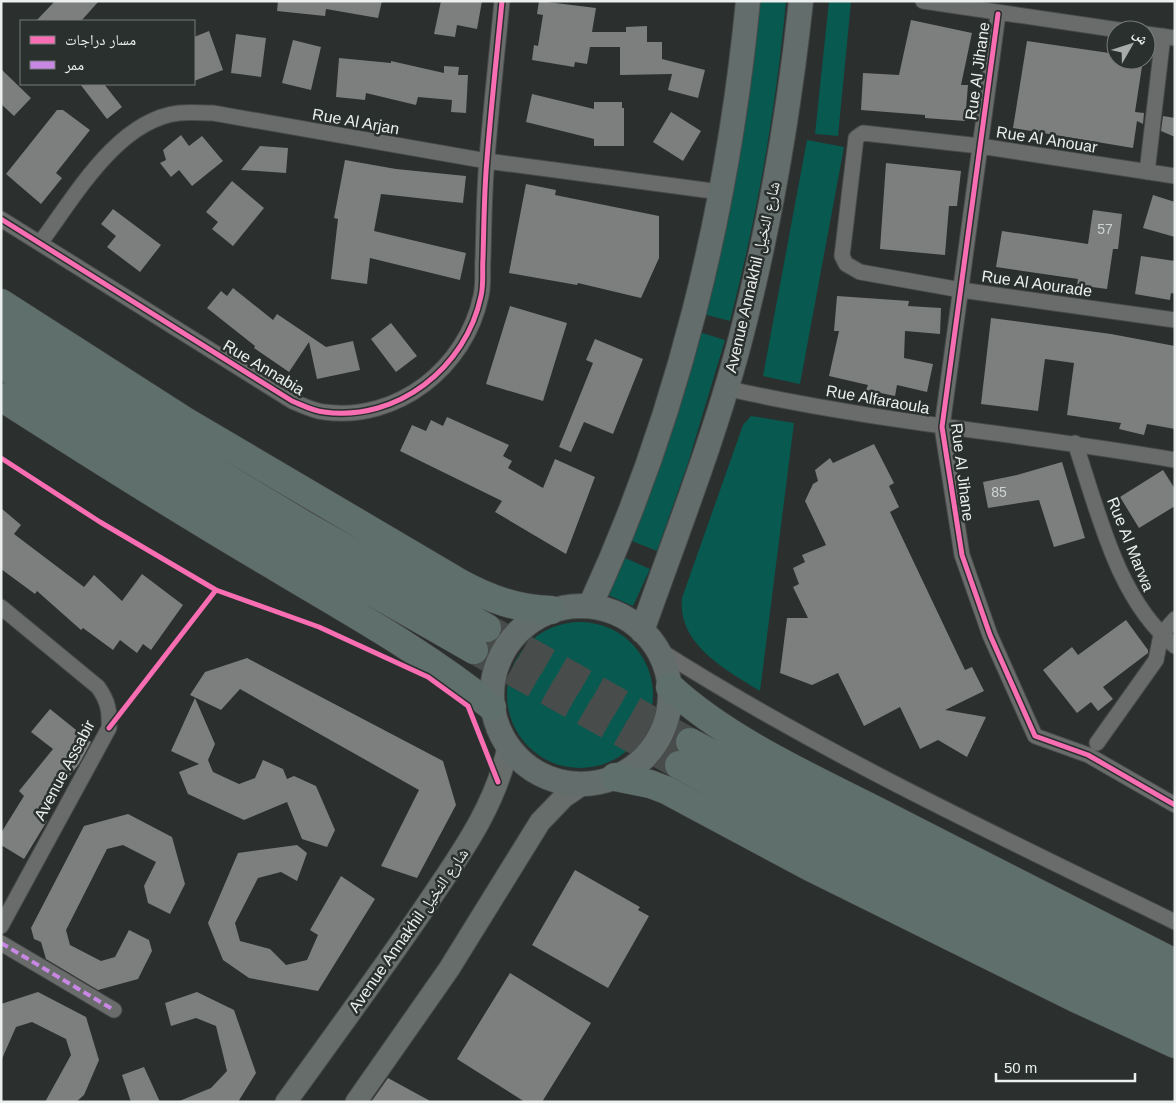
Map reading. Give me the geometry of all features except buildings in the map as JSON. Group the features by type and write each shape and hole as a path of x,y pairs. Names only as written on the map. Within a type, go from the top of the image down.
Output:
{"highway":[{"path":"1,303 185,421 460,583 504,603 528,609 551,610"},
{"path":"1,335 170,444 306,526 480,639 294,547 157,465 1,364"},
{"path":"1,397 142,488 402,643 471,689 492,707"},
{"path":"670,687 704,716 743,740 848,796 1175,963"},
{"path":"1175,988 835,820 685,753 823,843 1175,1016"},
{"path":"615,777 650,784 666,790 810,867 1075,998 1175,1044"}],"main road":[{"path":"590,606 617,548 678,369 720,192 744,41 748,1"},
{"name":"Avenue Annakhil شارع النخيل","path":"649,639 742,332 774,186 801,1"},
{"path":"570,606 590,606 609,610 627,618 649,639 667,673 670,687 669,706 665,724 657,741 646,756 632,768 615,777 583,784 549,778 527,765 508,746 496,722 492,707 492,686 496,666 504,648 517,632 533,619 551,610 570,606"}],"street":[{"name":"Rue Annabia","path":"1,219 292,401 322,412 350,414 382,409 420,389 440,373 471,325 482,295 487,161 502,1"},
{"path":"923,1 998,14 1106,28"},
{"name":"Rue Al Jihane","path":"998,14 942,427 962,555 990,635 1035,736 1088,755 1175,806"},
{"path":"1147,172 1169,37 1156,35"},
{"name":"Rue Al Arjan","path":"40,243 111,151 128,135 148,123 177,113 213,113 487,161 720,192"},
{"name":"Rue Al Anouar","path":"842,256 856,138 868,132 980,146 1175,176"},
{"name":"Rue Al Aourade","path":"842,256 846,264 860,272 960,290 1175,320"},
{"name":"Rue Alfaraoula","path":"725,388 942,427 1075,443 1175,460"},
{"name":"Rue Al Marwa","path":"1075,443 1111,546 1129,590 1147,619 1161,635 1175,646"},
{"name":"Avenue Assabir","path":"1,607 98,687 107,700 110,713 109,728 1,926"},
{"path":"1096,744 1156,660 1161,635 1175,619"},
{"path":"649,639 745,703 790,728 976,824 1175,922"},
{"path":"1156,660 1175,651"},
{"name":"Avenue Annakhil شارع النخيل","path":"286,1102 399,946 472,838 492,800 508,746"},
{"path":"356,1102 449,969 540,822 564,797 583,784"},
{"path":"1,943 114,1010"}],"green space":[{"path":"760,1 786,1 777,82 757,202 730,321 703,314 723,237 739,159 746,120"},
{"path":"829,1 851,2 838,136 815,134"},
{"path":"807,140 844,147 800,384 763,376"},
{"path":"699,332 725,340 688,463 657,551 632,541 667,445"},
{"path":"751,416 794,423 760,691 706,654 687,629 683,614 682,598 743,425"},
{"path":"625,558 650,569 633,606 608,595"},
{"path":"580,622 608,628 632,643 647,667 653,695 647,723 632,747 608,762 580,768 552,762 528,747 513,723 507,695 513,667 528,643 552,628"}],"tunnel":[{"path":"487,628 690,742"},
{"path":"474,650 679,765"}],"marked path":[{"path":"1,943 114,1010"}],"cycle path":[{"path":"1,219 292,401 324,412 351,413 377,408 402,399 424,385 444,367 460,346 473,322 481,296 486,171 502,1"},
{"path":"998,14 942,427 962,555 990,635 1035,736 1088,755 1175,805"},
{"path":"1,458 100,522 216,590 319,627 428,677 468,706 498,782"},
{"path":"109,728 216,590"}]}
